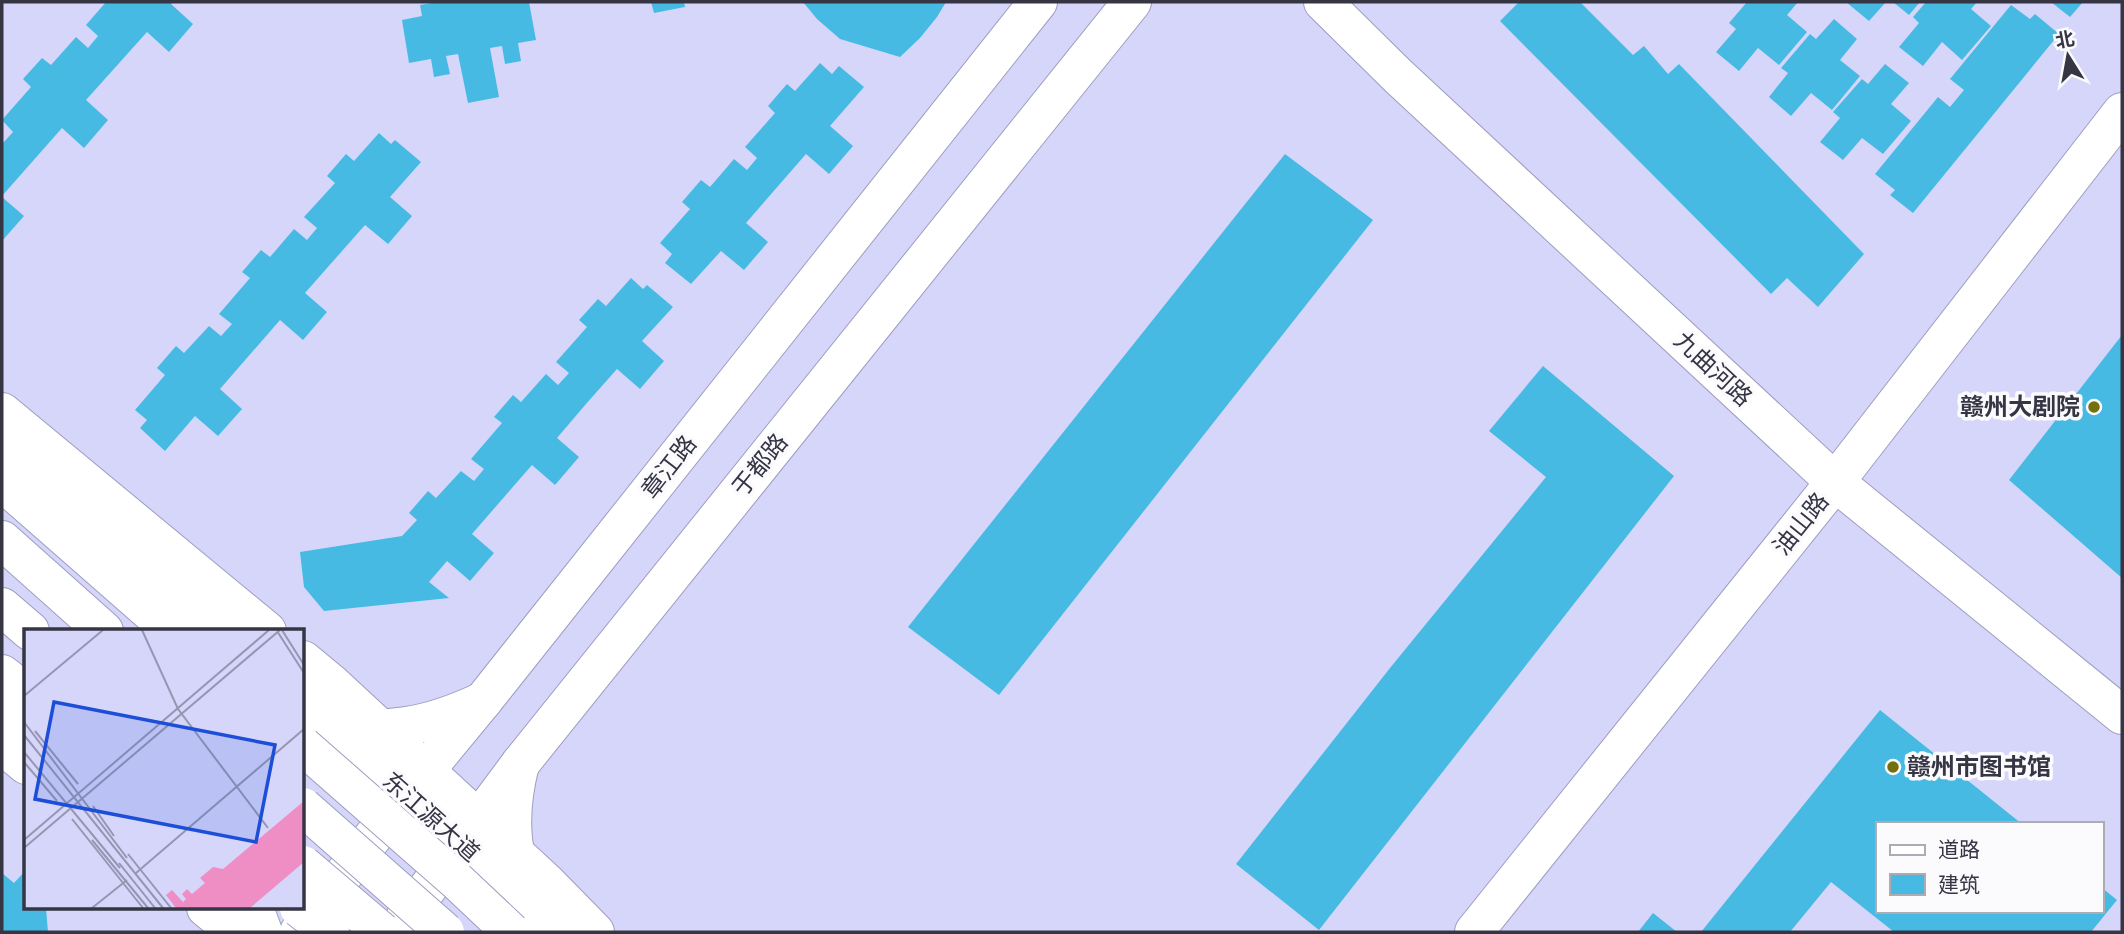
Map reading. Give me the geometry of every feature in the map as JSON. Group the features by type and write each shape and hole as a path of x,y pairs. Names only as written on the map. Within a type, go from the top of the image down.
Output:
{"main road":[{"name":"章江路","path":"296,932 483,701 1038,2"},
{"name":"于都路","path":"395,932 520,764 1132,2"},
{"name":"九曲河路","path":"1323,2 1398,76 1835,482 2122,715"},
{"name":"油山路","path":"1474,932 1835,482 2122,112"},
{"path":"2,412 265,629"},
{"path":"2,450 213,629"},
{"path":"2,482 170,629"},
{"path":"2,540 102,629"},
{"path":"2,607 28,629"},
{"path":"304,662 334,723 458,882 538,915 596,932"},
{"path":"2,674 24,691"},
{"path":"334,723 420,725 452,716 483,701"},
{"path":"2,705 24,722"},
{"path":"334,723 416,782"},
{"name":"东江源大道","path":"334,723 416,782 470,833 538,915"},
{"path":"2,745 24,763"},
{"path":"520,764 511,814 515,854 525,890 538,915"},
{"path":"520,764 519,807 532,858 538,915"},
{"path":"304,808 445,932"},
{"path":"470,833 515,854"},
{"path":"304,866 382,932"},
{"path":"264,909 296,932"},
{"path":"300,909 330,932"},
{"path":"229,920 263,932"}],"building":[{"path":"106,2 174,2 171,4 193,24 169,52 147,32 86,100 108,120 84,148 62,128 2,196 2,144 13,132 2,120 31,87 23,79 42,58 51,65 76,37 88,48 98,36 86,25"},
{"path":"438,2 529,2 536,40 518,43 521,61 505,64 502,46 490,48 499,97 468,103 458,54 446,56 450,74 434,77 431,59 409,63 402,20 422,16 420,5"},
{"path":"651,2 684,2 685,7 654,13"},
{"path":"803,2 946,2 920,38 900,57 840,39 817,19"},
{"path":"1519,2 1580,2 1633,55 1644,46 1668,74 1679,64 1864,254 1818,307 1787,278 1771,294 1500,21"},
{"path":"1747,2 1798,2 1787,15 1807,32 1779,65 1758,48 1739,71 1716,52 1736,29 1729,23"},
{"path":"1846,2 1886,2 1869,21"},
{"path":"1893,2 1920,2 1909,15"},
{"path":"1926,2 1977,2 1971,9 1991,26 1962,60 1942,42 1923,66 1899,47 1919,23 1913,17"},
{"path":"2051,2 2083,2 2070,17"},
{"path":"2011,5 2030,19 2035,14 2059,34 1913,213 1890,195 1895,190 1875,174 1938,97 1950,107 1964,90 1950,79"},
{"path":"1834,19 1857,39 1840,60 1860,76 1832,110 1811,93 1791,116 1769,97 1788,73 1781,68 1810,34 1816,39"},
{"path":"820,63 832,74 839,66 864,87 830,126 853,146 829,174 806,154 746,223 768,242 744,270 721,251 691,284 665,263 672,254 660,243 690,209 682,202 701,180 710,187 734,159 747,170 757,158 745,147 775,113 768,106 787,84 795,91"},
{"path":"1885,64 1909,83 1891,104 1911,121 1883,154 1862,138 1843,160 1820,142 1840,118 1833,112 1862,79 1868,84"},
{"path":"379,133 391,144 395,140 421,162 390,197 412,216 388,244 365,225 305,293 327,312 303,340 280,320 220,389 242,409 218,436 195,416 165,451 140,428 147,420 135,410 165,375 157,368 176,346 184,353 209,326 221,336 232,324 219,314 250,278 242,272 261,250 270,257 294,229 307,240 317,228 304,217 335,183 327,176 346,154 354,161"},
{"path":"1285,154 1373,220 999,695 908,627"},
{"path":"2,197 24,216 2,241"},
{"path":"631,278 643,289 647,285 673,307 642,341 664,361 640,389 617,369 586,404 557,438 579,457 555,485 532,465 472,534 494,553 470,581 447,561 429,582 449,598 324,611 304,587 300,552 402,536 417,520 409,513 428,491 436,498 461,471 474,481 484,469 471,459 502,423 494,417 513,395 521,402 546,374 558,385 569,373 556,362 587,327 579,320 598,299 606,306"},
{"name":"赣州大剧院","path":"2122,335 2122,578 2009,480"},
{"path":"1543,366 1674,476 1319,930 1236,864 1390,668 1546,477 1489,431"},
{"name":"赣州市图书馆","path":"1880,710 2020,822 1876,822 1876,913 2103,913 2103,889 2117,900 2091,932 1894,932 1831,882 1790,932 1701,932"},
{"path":"24,872 24,909 46,909 48,932 2,932 2,873 14,883"},
{"path":"1653,913 1677,932 1638,932"}],"place":[{"name":"赣州大剧院","path":"2094,407"},
{"name":"赣州市图书馆","path":"1893,767"}]}
